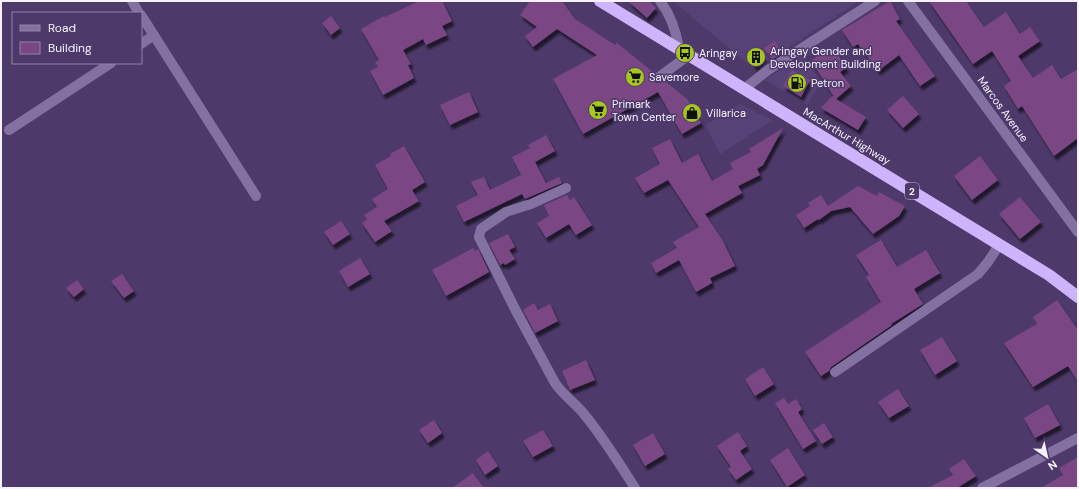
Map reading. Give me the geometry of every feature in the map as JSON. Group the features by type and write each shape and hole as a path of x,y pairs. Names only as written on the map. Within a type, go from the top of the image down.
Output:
{"highway":[{"name":"MacArthur Highway","path":"600,1 999,245 1049,276 1078,297"}],"street":[{"path":"132,1 139,12"},
{"path":"659,76 684,52 671,19 660,1"},
{"path":"744,89 768,70 875,1"},
{"name":"Marcos Avenue","path":"908,1 1078,232"},
{"path":"142,17 256,196"},
{"path":"142,43 154,35"},
{"path":"10,130 109,64"},
{"path":"566,188 531,204 506,212 481,229 479,237 515,309 555,383 563,394 583,413 600,435 635,488"},
{"path":"836,372 978,274 999,245"},
{"path":"982,488 1078,438"}],"shaded area":[{"path":"673,1 859,1 755,70"},
{"path":"802,56 821,82 807,105 765,80"},
{"path":"740,104 773,120 720,154 705,125"}],"building":[{"path":"419,1 442,1 452,21 442,26 447,35 426,45 423,39 403,50 411,64 408,65 414,78 383,95 370,71 378,67 375,62 379,60 361,29 384,16 385,17"},
{"name":"Primark Town Center","path":"530,1 562,1 575,19 615,45 617,43 654,73 653,78 656,83 665,81 688,100 701,123 682,134 658,92 583,134 553,79 597,55 557,29 533,47 525,36 537,27 520,15"},
{"path":"628,1 649,1 656,8 647,18"},
{"path":"890,1 900,19 896,21 935,76 920,86 899,55 878,71 858,44 853,47 842,30"},
{"path":"929,1 966,1 984,27 1006,12 1020,34 1030,27 1040,41 1018,56 1033,78 1052,65 1061,79 1078,69 1078,138 1054,156 1022,106 1018,109 1004,86 1011,81 992,51 973,64"},
{"path":"331,16 340,28 331,35 322,23"},
{"path":"775,41 783,53 772,60 764,48"},
{"path":"834,47 846,68 840,72 851,86 836,99 866,117 858,130 821,108 832,96 834,97 811,60"},
{"name":"Aringay Gender and Development Building","path":"756,48 765,57 755,67 746,57"},
{"name":"Petron","path":"792,70 810,80 801,97 783,86"},
{"path":"469,92 478,112 450,125 440,105"},
{"path":"903,96 919,114 903,128 887,110"},
{"path":"783,128 763,165 757,169 760,175 738,186 742,193 705,214 723,241 735,266 710,278 712,283 696,292 679,260 656,273 651,263 677,248 673,242 699,227 668,180 644,193 635,178 660,164 652,148 670,139 682,163 698,154 712,181 733,169 730,163 751,152 749,149"},
{"path":"546,135 555,151 535,162 546,183 559,177 562,183 525,199 522,194 464,222 456,206 478,195 471,182 484,177 490,190 521,175 512,157 530,148 528,145"},
{"path":"404,146 425,182 412,190 419,201 384,221 392,231 375,242 362,223 367,219 364,215 377,207 372,199 388,189 375,165 391,156 390,154"},
{"path":"980,156 998,180 972,200 954,176"},
{"path":"858,186 877,196 879,192 905,206 899,216 873,234 850,207 831,211 819,220 818,219 804,228 796,215 810,206 808,203 821,195 828,206"},
{"path":"567,195 570,200 574,197 592,225 576,235 569,224 546,238 537,223 549,216 544,205"},
{"path":"1020,197 1041,222 1020,239 999,214"},
{"path":"341,221 350,234 333,245 324,232"},
{"path":"508,234 515,247 509,250 515,259 505,265 504,263 500,265 489,243"},
{"path":"881,240 897,267 926,250 940,273 914,289 923,304 891,324 892,325 831,367 829,371 821,376 805,352 881,302 866,277 869,275 856,255"},
{"path":"473,248 475,251 478,249 489,272 446,296 432,270"},
{"path":"360,258 370,274 348,287 339,271"},
{"path":"122,274 134,291 124,298 111,281"},
{"path":"77,280 84,289 74,297 66,288"},
{"path":"1057,300 1078,330 1078,382 1068,366 1033,387 1004,343 1037,324 1033,317"},
{"path":"534,303 538,310 550,304 558,321 535,333 523,310"},
{"path":"942,337 957,361 935,375 920,350"},
{"path":"586,360 595,380 570,390 562,371"},
{"path":"763,367 774,384 755,396 745,379"},
{"path":"898,389 909,406 889,418 878,402"},
{"path":"784,398 788,404 796,399 802,409 798,412 816,441 803,449 775,403"},
{"path":"1048,404 1060,425 1035,438 1024,418"},
{"path":"434,420 442,433 428,443 419,430"},
{"path":"824,423 833,437 822,444 813,430"},
{"path":"543,430 553,446 533,457 523,441"},
{"path":"738,432 747,446 740,451 752,469 736,480 728,469 731,467 717,446"},
{"path":"653,433 665,454 645,466 633,445"},
{"path":"788,448 805,475 787,487 770,460"},
{"path":"488,451 498,466 485,475 476,460"},
{"path":"1078,457 1078,488 1041,488 1063,475 1059,468"},
{"path":"964,459 976,476 957,488 928,488 953,475 949,469"},
{"path":"473,473 484,488 452,488"}],"place":[{"name":"Aringay","path":"685,53"},
{"name":"Aringay Gender and Development Building","path":"756,57"},
{"name":"Savemore","path":"635,77"},
{"name":"Petron","path":"797,83"},
{"name":"Primark Town Center","path":"598,110"},
{"name":"Villarica","path":"692,113"}]}
